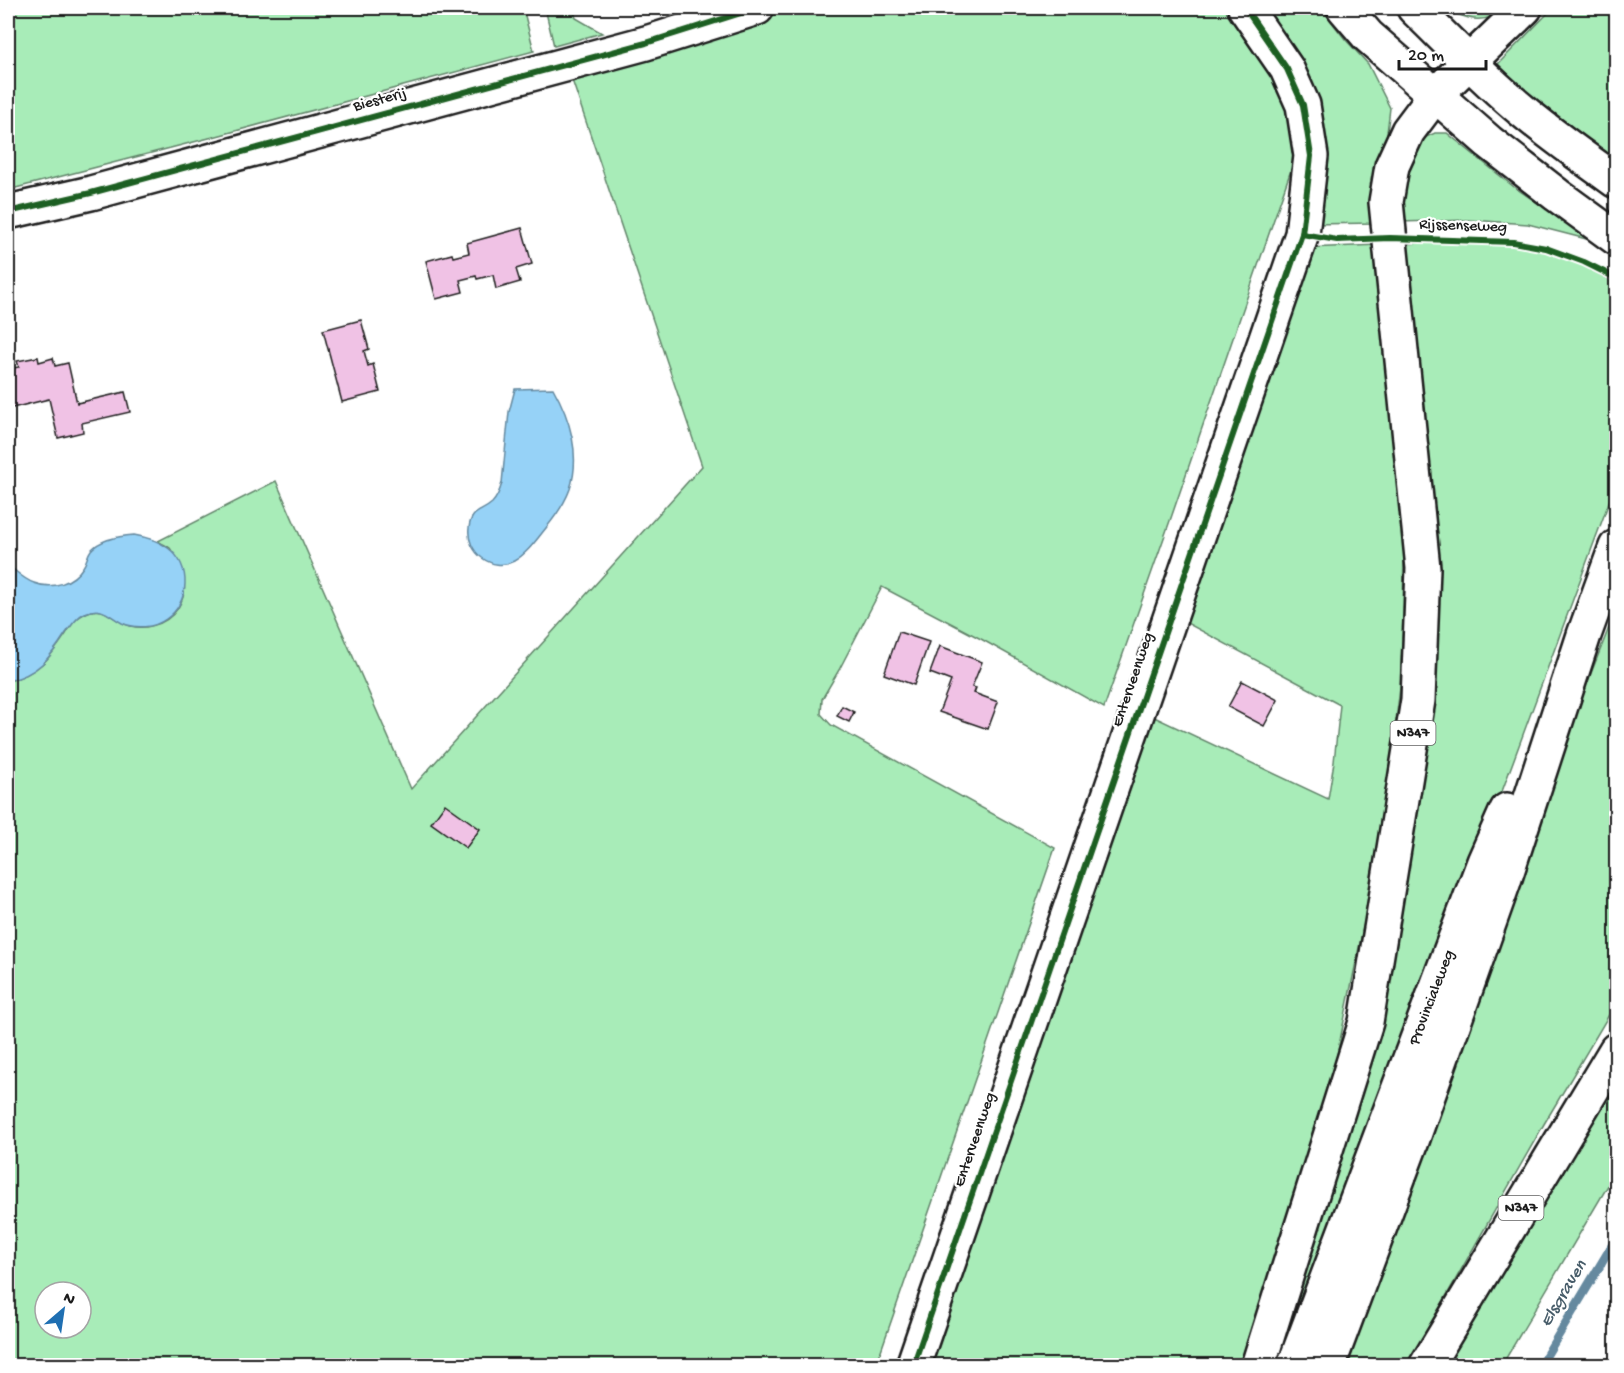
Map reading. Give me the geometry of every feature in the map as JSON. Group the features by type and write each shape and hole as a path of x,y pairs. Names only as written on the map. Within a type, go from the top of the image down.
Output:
{"main road":[{"name":"Biesterij","path":"8,212 91,193 646,43 757,8"},
{"name":"Enterveenweg","path":"913,1365 1302,234 1311,156 1303,105 1287,69 1245,8"},
{"path":"1344,8 1368,36 1489,142 1617,238"},
{"path":"1414,8 1469,63 1524,112 1617,181"},
{"name":"N347","path":"1258,1365 1366,1022 1418,700 1422,568 1386,202 1392,166 1408,131 1435,95 1525,8"},
{"name":"Provincialeweg","path":"1328,1365 1412,1141 1500,891 1584,635 1617,547"},
{"name":"Provincialeweg","path":"1294,1365 1484,862 1584,635"},
{"name":"N347","path":"1426,1365 1617,1050"}],"green space":[{"path":"8,8 523,8 534,51 8,190"},
{"path":"545,8 573,8 576,18 602,33 554,46"},
{"path":"790,8 1227,8 1279,82 1289,112 1293,136 1293,164 1104,708 882,587 822,699 821,714 831,725 1055,848 876,1365 8,1365 8,681 35,670 54,651 76,620 90,611 104,612 121,622 136,627 152,626 167,619 181,602 184,584 170,548 158,541 276,481 411,789 702,466 571,77"},
{"path":"1261,8 1321,8 1368,64 1390,108 1376,223 1311,224 1317,198"},
{"path":"1443,8 1510,8 1492,17 1477,19 1461,16"},
{"path":"1553,8 1616,8 1616,161 1523,89 1498,64"},
{"path":"1435,133 1447,133 1514,187 1594,241 1528,224 1471,220 1399,222 1404,166 1417,141"},
{"path":"1467,241 1517,243 1569,258 1616,283 1616,483 1290,1365 1277,1366 1306,1270 1363,1046 1427,666 1401,244"},
{"path":"1379,245 1404,543 1400,688 1389,776 1365,918 1336,1060 1246,1365 922,1366 1148,714 1328,799 1340,705 1181,620 1307,248"},
{"path":"1616,610 1616,1003 1544,1124 1407,1365 1343,1366 1424,1146 1582,696"},
{"path":"1616,1062 1616,1172 1502,1365 1435,1366"}],"water":[{"path":"553,388 569,424 572,437 574,463 570,489 556,515 523,554 506,564 489,562 476,552 469,537 469,528 474,515 492,503 502,483 509,412 515,389"},
{"path":"134,535 152,539 164,545 176,555 181,564 185,584 184,594 174,612 156,624 139,627 122,623 101,611 85,613 74,622 42,664 27,674 8,681 8,565 30,582 48,586 62,584 79,573 95,546 116,537"}],"building":[{"path":"522,228 532,264 516,269 520,282 496,289 493,275 477,279 476,276 460,280 463,292 436,299 426,261 452,254 453,257 469,253 467,243"},
{"path":"361,320 369,349 364,351 368,366 373,364 380,392 342,402 323,330"},
{"path":"38,357 39,362 53,358 55,366 68,363 77,403 125,392 130,412 82,423 83,432 58,438 49,399 8,409 8,369 19,367 17,361"},
{"path":"899,632 929,642 914,685 884,674"},
{"path":"940,646 982,662 972,687 976,688 974,693 998,702 988,729 939,712 951,681 930,673"},
{"path":"1242,681 1278,700 1264,726 1228,707"},
{"path":"842,706 854,712 849,722 837,716"},
{"path":"445,804 480,829 466,848 431,823"}],"waterway":[{"name":"Elsgraven","path":"1540,1366 1616,1239"}],"cycle path":[{"path":"8,212 91,193 646,43 757,8"},
{"path":"913,1366 1302,234 1311,156 1303,105 1287,69 1245,8"},
{"name":"Rijssenseweg","path":"1302,234 1337,240 1390,238 1513,242 1546,248 1584,262 1616,278"}]}
